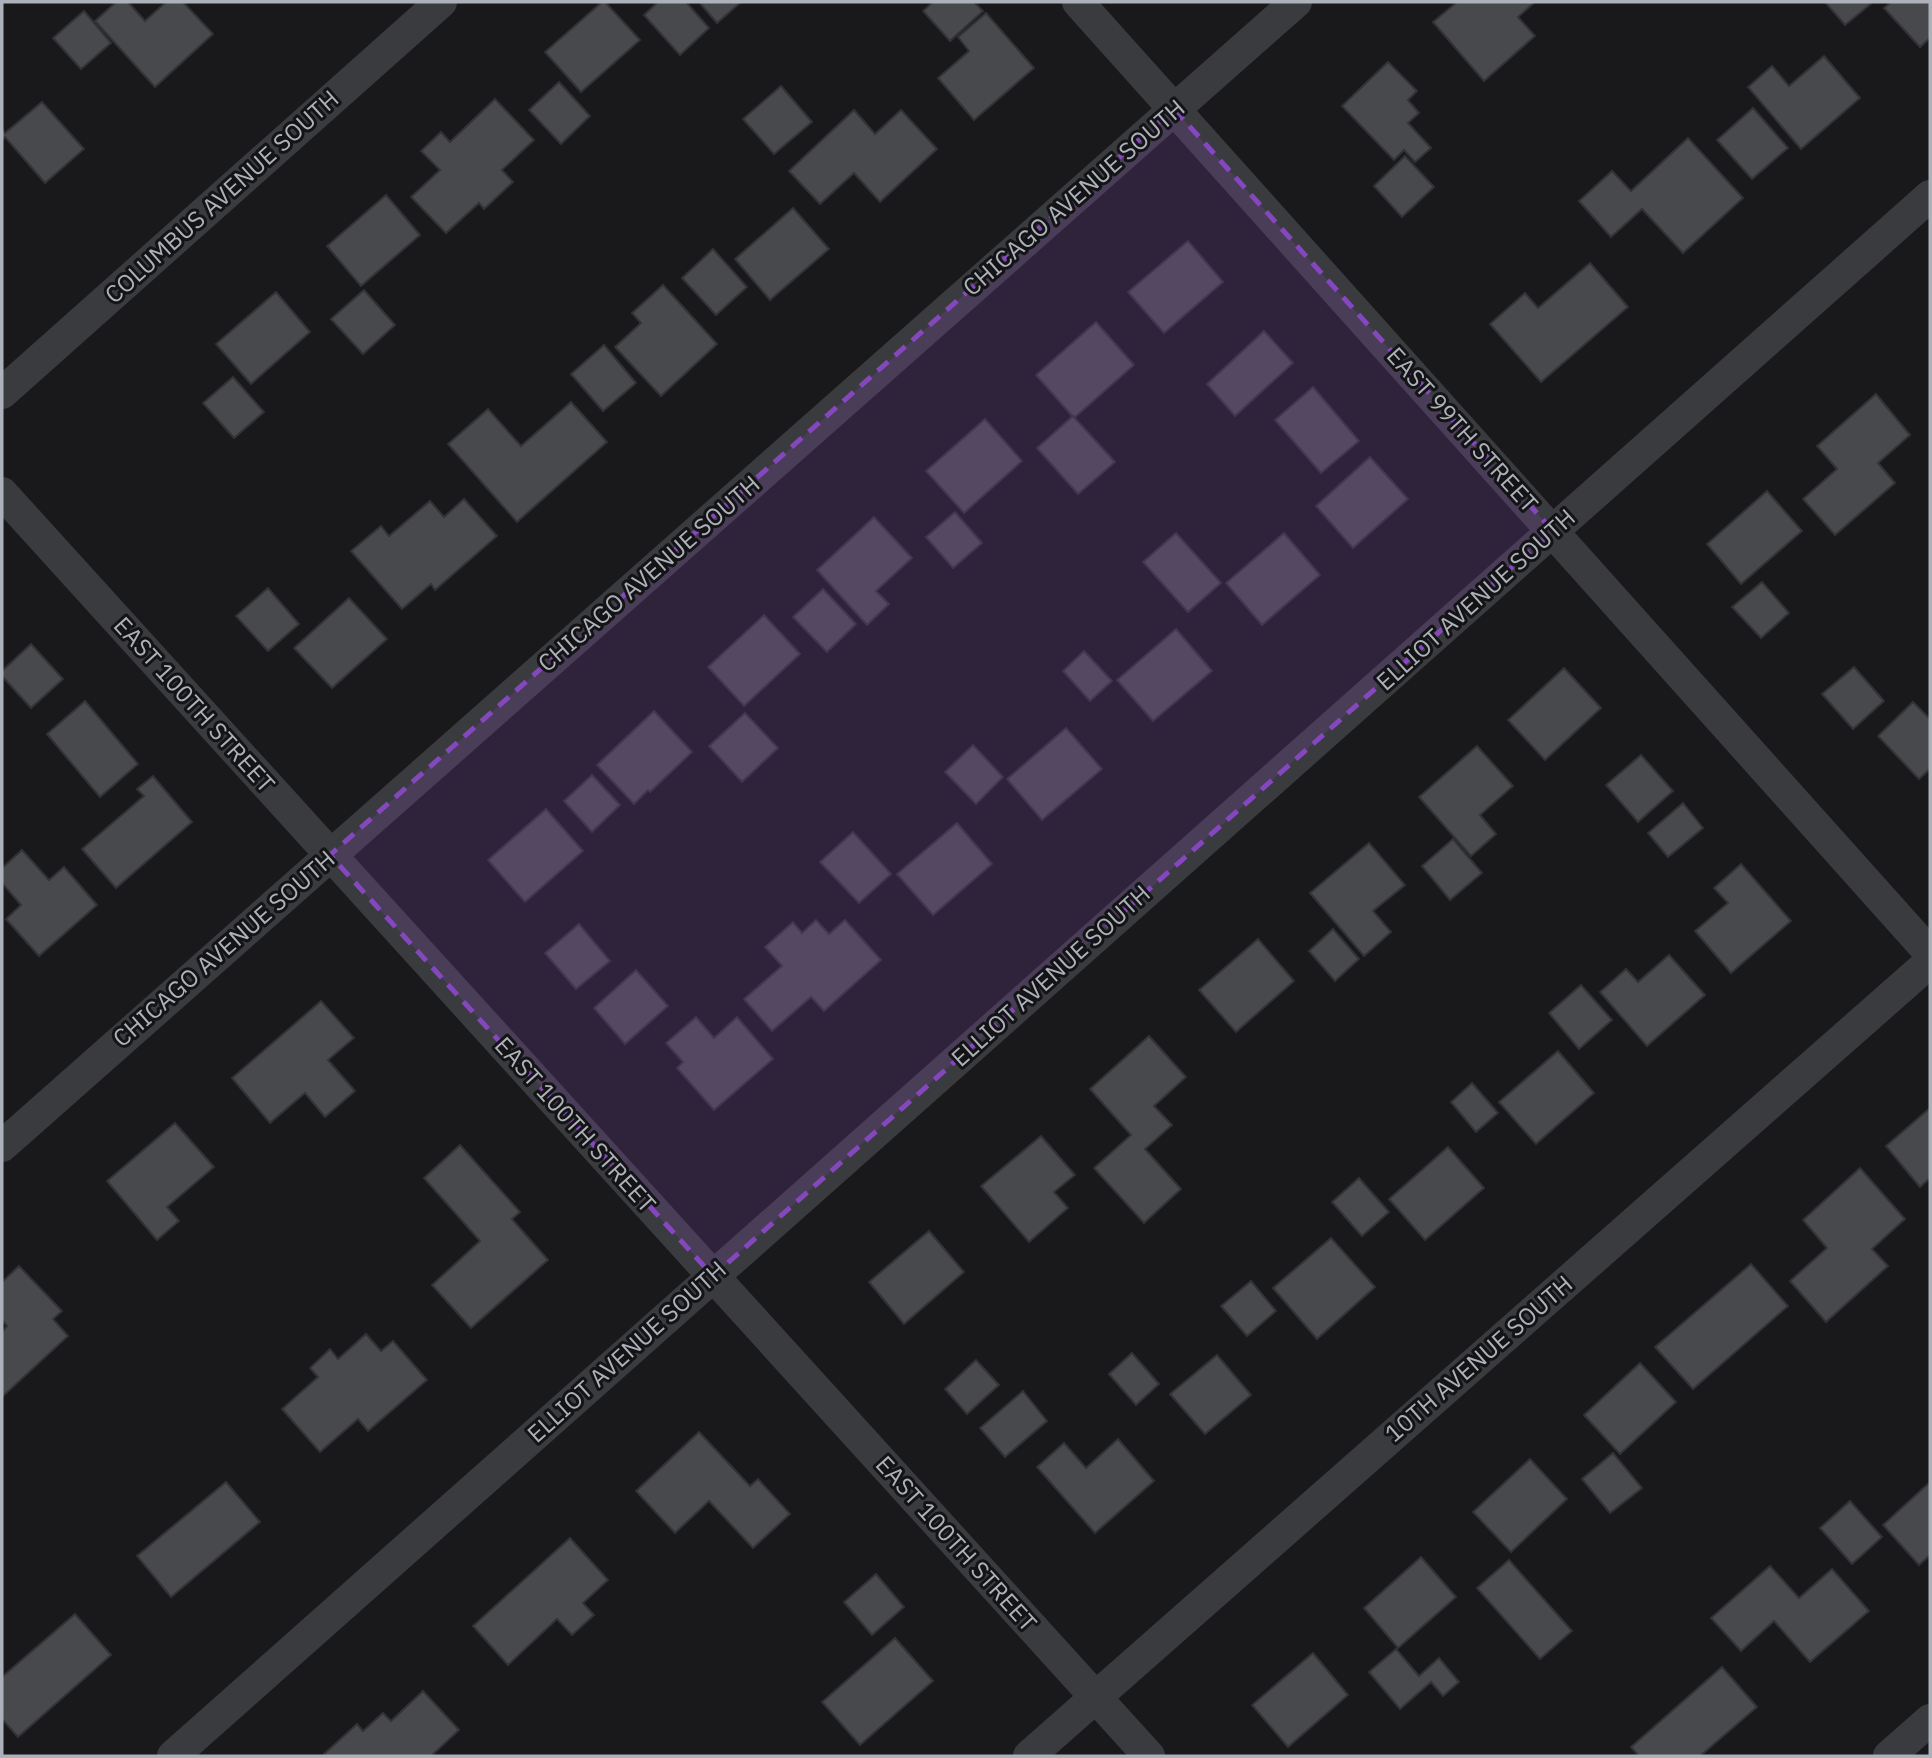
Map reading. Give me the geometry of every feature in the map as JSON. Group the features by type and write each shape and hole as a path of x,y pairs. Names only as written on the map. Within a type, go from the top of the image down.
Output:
{"street":[{"name":"COLUMBUS AVENUE SOUTH","path":"2,393 441,2"},
{"name":"EAST 99TH STREET","path":"1078,2 1930,953"},
{"name":"CHICAGO AVENUE SOUTH","path":"2,1146 1296,2"},
{"name":"ELLIOT AVENUE SOUTH","path":"173,1756 1930,196"},
{"name":"EAST 100TH STREET","path":"2,493 1149,1756"},
{"name":"10TH AVENUE SOUTH","path":"1029,1756 1930,962"},
{"path":"1889,1756 1930,1720"}],"highlighted area":[{"path":"1174,109 1553,531 713,1276 330,855"}],"building":[{"path":"116,2 128,2 145,21 166,2 183,2 213,34 155,87 95,21"},
{"path":"605,2 640,40 581,92 545,52"},
{"path":"658,2 686,2 709,28 680,55 644,15"},
{"path":"699,2 741,2 717,23"},
{"path":"933,2 974,2 983,11 950,41 923,11"},
{"path":"1457,2 1535,2 1518,17 1535,36 1484,81 1433,22"},
{"path":"1825,2 1873,2 1845,25"},
{"path":"1891,2 1930,2 1930,38 1920,47 1884,8"},
{"path":"84,11 111,43 81,69 53,38"},
{"path":"986,13 1034,68 974,120 938,78 969,51 958,37"},
{"path":"1824,56 1860,98 1801,149 1748,87 1772,66 1789,86"},
{"path":"1388,62 1417,91 1408,100 1419,113 1408,123 1431,148 1415,162 1404,150 1394,160 1342,106"},
{"path":"559,82 590,116 561,144 529,110"},
{"path":"781,86 812,122 774,154 743,119"},
{"path":"495,99 534,140 502,170 513,182 484,209 479,203 446,233 411,197 440,170 421,151 441,132 450,142"},
{"path":"42,102 84,149 45,183 5,137 2,140 2,129 5,133"},
{"path":"1753,108 1788,148 1752,179 1717,140"},
{"path":"854,110 875,134 901,110 937,149 880,202 854,173 820,204 789,171"},
{"path":"1688,138 1743,198 1683,253 1642,209 1611,237 1579,201 1612,171 1631,191"},
{"path":"1405,156 1434,187 1402,217 1374,186"},
{"path":"386,195 420,235 361,286 327,246"},
{"path":"793,208 829,249 770,300 735,259"},
{"path":"1188,241 1223,282 1164,333 1128,292"},
{"path":"713,249 747,287 716,315 682,278"},
{"path":"1590,263 1628,307 1541,382 1490,324 1525,293 1538,308"},
{"path":"663,285 717,344 661,396 615,347 641,323 632,313"},
{"path":"364,290 395,325 363,354 331,319"},
{"path":"276,292 310,332 251,384 216,344"},
{"path":"1096,322 1134,365 1074,418 1036,375"},
{"path":"1264,331 1293,363 1235,416 1207,384"},
{"path":"604,345 636,383 603,411 571,374"},
{"path":"233,377 264,412 234,438 203,403"},
{"path":"1313,387 1359,441 1321,473 1275,420"},
{"path":"1876,394 1910,435 1878,463 1895,483 1835,535 1803,499 1837,469 1817,446"},
{"path":"571,402 607,442 517,522 448,444 488,409 521,446"},
{"path":"1073,416 1115,462 1078,494 1037,448"},
{"path":"985,419 1022,461 964,513 926,471"},
{"path":"1370,457 1408,499 1353,548 1316,506"},
{"path":"1767,491 1802,531 1741,584 1707,544"},
{"path":"464,499 497,536 435,590 431,584 402,609 351,551 381,526 389,536 430,501 444,517"},
{"path":"955,512 982,543 953,568 926,537"},
{"path":"874,517 912,558 876,591 889,604 867,625 817,570"},
{"path":"1176,533 1221,583 1188,612 1143,562"},
{"path":"1284,533 1320,575 1262,625 1226,583"},
{"path":"1762,582 1789,613 1761,638 1732,607"},
{"path":"268,588 299,624 268,651 236,616"},
{"path":"823,589 856,624 827,652 793,617"},
{"path":"349,598 387,639 332,688 294,648"},
{"path":"764,615 800,654 744,706 708,667"},
{"path":"1176,629 1212,671 1153,721 1117,680"},
{"path":"31,644 63,679 31,708 2,676 2,671"},
{"path":"1084,651 1112,681 1090,701 1063,671"},
{"path":"1854,667 1884,701 1853,729 1822,694"},
{"path":"1564,668 1601,708 1545,760 1508,720"},
{"path":"85,701 138,764 100,797 47,734"},
{"path":"1913,702 1930,719 1930,769 1919,779 1878,736"},
{"path":"654,711 692,752 634,804 597,765"},
{"path":"745,713 778,748 742,782 709,746"},
{"path":"1066,728 1102,769 1042,820 1007,779"},
{"path":"973,745 1003,777 976,804 945,772"},
{"path":"1477,746 1513,786 1480,815 1496,834 1471,856 1419,797"},
{"path":"1641,755 1673,791 1638,822 1606,785"},
{"path":"592,775 620,805 592,832 564,801"},
{"path":"153,776 192,822 116,888 82,849 144,796 137,789"},
{"path":"1683,803 1703,828 1668,857 1648,833"},
{"path":"546,809 583,851 525,902 488,860"},
{"path":"957,823 992,864 933,915 897,874"},
{"path":"853,832 891,874 859,903 820,862"},
{"path":"1453,839 1482,873 1450,900 1422,866"},
{"path":"1369,843 1405,885 1373,911 1391,932 1364,956 1310,893"},
{"path":"22,850 49,880 64,867 97,905 39,956 6,919 21,905 2,883 2,868"},
{"path":"1741,864 1791,921 1731,973 1695,931 1728,903 1714,888"},
{"path":"816,920 829,934 845,920 881,960 824,1011 811,997 772,1031 744,999 782,966 765,947 793,922 802,933"},
{"path":"579,924 610,961 576,989 545,953"},
{"path":"1333,929 1359,959 1335,981 1309,951"},
{"path":"1258,939 1294,981 1236,1032 1199,990"},
{"path":"1669,955 1705,995 1647,1046 1600,992 1626,969 1638,982"},
{"path":"636,970 668,1006 625,1044 594,1008"},
{"path":"1581,985 1612,1020 1579,1049 1549,1013"},
{"path":"321,1001 354,1038 328,1060 355,1091 325,1117 305,1093 270,1123 232,1078"},
{"path":"696,1017 714,1038 737,1017 773,1059 714,1110 677,1068 683,1062 666,1043"},
{"path":"1149,1036 1186,1077 1154,1106 1172,1125 1145,1149 1181,1189 1144,1223 1094,1168 1131,1135 1090,1089"},
{"path":"1558,1051 1594,1093 1536,1144 1499,1102"},
{"path":"1472,1083 1498,1113 1476,1132 1451,1102"},
{"path":"1930,1108 1930,1178 1920,1187 1886,1146"},
{"path":"175,1123 214,1167 167,1207 179,1221 157,1240 107,1181"},
{"path":"1041,1136 1075,1175 1054,1192 1068,1208 1029,1242 981,1186"},
{"path":"460,1145 520,1212 512,1219 548,1260 471,1328 432,1285 480,1241 424,1178"},
{"path":"1448,1147 1484,1188 1425,1240 1389,1199"},
{"path":"1860,1168 1905,1219 1872,1249 1888,1266 1826,1322 1790,1281 1827,1248 1803,1220"},
{"path":"1359,1178 1389,1212 1362,1236 1332,1202"},
{"path":"929,1231 964,1272 904,1324 869,1282"},
{"path":"1331,1238 1375,1287 1317,1339 1273,1288"},
{"path":"1751,1264 1788,1306 1693,1389 1655,1347"},
{"path":"19,1266 62,1311 53,1319 68,1336 2,1397 2,1332 7,1326 2,1320 2,1282"},
{"path":"1251,1281 1276,1311 1247,1336 1221,1306"},
{"path":"366,1334 381,1351 393,1341 427,1380 368,1431 358,1419 320,1452 282,1409 318,1377 310,1368 330,1349 338,1359"},
{"path":"1132,1353 1159,1384 1136,1405 1109,1374"},
{"path":"1217,1355 1251,1395 1205,1434 1170,1394"},
{"path":"976,1360 999,1385 967,1414 945,1389"},
{"path":"1640,1363 1676,1402 1620,1454 1584,1415"},
{"path":"1023,1391 1047,1421 1005,1457 980,1428"},
{"path":"699,1432 750,1486 758,1479 790,1514 753,1548 709,1501 675,1533 636,1491"},
{"path":"1118,1439 1154,1481 1095,1533 1037,1467 1064,1443 1086,1468"},
{"path":"1613,1453 1642,1488 1610,1513 1582,1479"},
{"path":"1530,1459 1567,1499 1511,1552 1473,1512"},
{"path":"226,1482 260,1522 171,1597 137,1556"},
{"path":"1930,1482 1930,1555 1919,1565 1883,1525"},
{"path":"1850,1501 1882,1537 1852,1564 1820,1528"},
{"path":"570,1538 608,1580 583,1603 594,1615 572,1635 557,1619 508,1665 473,1626"},
{"path":"1421,1557 1456,1597 1398,1648 1364,1608"},
{"path":"1509,1560 1572,1631 1540,1659 1477,1588"},
{"path":"1770,1566 1799,1598 1832,1569 1869,1611 1810,1662 1774,1621 1741,1651 1711,1618"},
{"path":"876,1574 904,1607 872,1635 844,1602"},
{"path":"75,1614 111,1655 18,1737 2,1719 2,1677"},
{"path":"895,1638 933,1681 860,1745 822,1702"},
{"path":"1396,1649 1419,1676 1439,1658 1459,1682 1443,1696 1431,1682 1400,1709 1369,1672"},
{"path":"1313,1653 1348,1695 1288,1747 1252,1705"},
{"path":"1722,1667 1757,1707 1700,1756 1639,1756 1631,1747"},
{"path":"423,1691 459,1730 431,1756 324,1754 357,1724 363,1731 383,1713 391,1721"}]}
